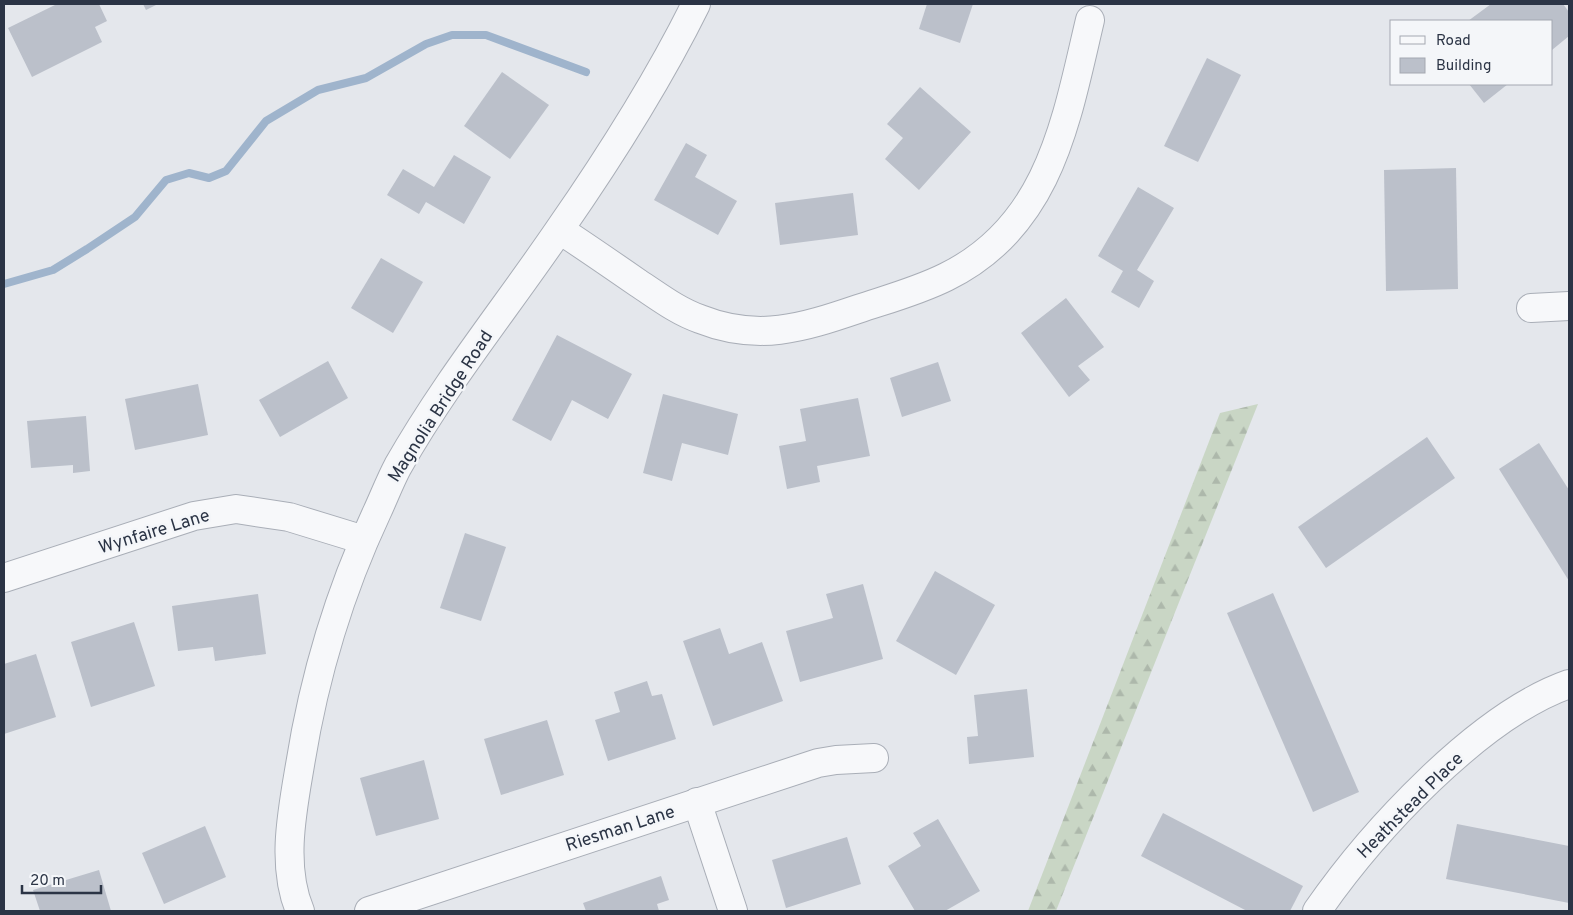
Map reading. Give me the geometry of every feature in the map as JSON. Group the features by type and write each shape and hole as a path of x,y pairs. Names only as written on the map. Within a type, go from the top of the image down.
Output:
{"street":[{"name":"Magnolia Bridge Road","path":"300,911 291,870 291,817 308,716 330,628 364,540 403,459 456,376 560,230 655,82 696,4"},
{"path":"560,230 674,307 700,319 734,329 771,332 807,327 909,293 948,276 983,253 1014,224 1038,189 1048,170 1063,130 1090,20"},
{"path":"1531,308 1569,306"},
{"name":"Wynfaire Lane","path":"4,578 194,516 236,510 289,517 364,540"},
{"name":"Heathstead Place","path":"1317,911 1340,878 1376,837 1441,770 1499,722 1554,690 1569,684"},
{"name":"Riesman Lane","path":"369,911 818,763 874,758"},
{"path":"697,802 733,911"}],"green space":[{"path":"1258,404 1056,911 1028,911 1220,413"}],"building":[{"path":"57,4 99,4 107,21 95,27 102,42 32,77 8,28"},
{"path":"143,4 158,4 146,10"},
{"path":"927,4 973,4 960,43 919,29"},
{"path":"1491,4 1563,4 1569,12 1569,36 1553,49 1553,20 1469,20"},
{"path":"1207,58 1241,75 1198,162 1164,146"},
{"path":"502,72 549,105 510,159 464,126"},
{"path":"1470,85 1507,85 1484,103"},
{"path":"920,87 971,132 919,190 885,159 903,138 887,124"},
{"path":"686,143 707,155 695,177 737,201 718,235 654,200"},
{"path":"454,155 491,177 464,224 426,202 419,214 387,195 403,169 434,187"},
{"path":"1456,168 1458,289 1386,291 1384,170"},
{"path":"1138,187 1174,208 1137,270 1154,281 1139,308 1111,292 1123,271 1098,256"},
{"path":"853,193 858,235 780,245 775,203"},
{"path":"381,258 423,282 393,333 351,308"},
{"path":"1066,298 1104,347 1078,366 1090,380 1069,397 1021,333"},
{"path":"557,335 632,374 608,419 572,400 551,441 512,420"},
{"path":"328,361 348,398 280,437 259,400"},
{"path":"938,362 951,401 902,417 890,378"},
{"path":"198,384 208,435 135,450 125,399"},
{"path":"663,394 738,414 728,455 682,443 672,481 643,473"},
{"path":"858,398 870,456 817,466 820,482 787,489 779,446 806,441 800,409"},
{"path":"86,416 90,471 73,473 73,465 31,468 27,421"},
{"path":"1427,437 1455,478 1326,568 1298,527"},
{"path":"1539,443 1569,490 1569,581 1499,469"},
{"path":"465,533 506,547 481,621 440,608"},
{"path":"935,571 995,605 956,675 896,641"},
{"path":"863,584 883,659 800,682 786,631 833,618 826,594"},
{"path":"1273,593 1359,792 1313,812 1227,613"},
{"path":"258,594 266,654 215,661 213,647 178,651 172,606"},
{"path":"134,622 155,686 91,707 71,642"},
{"path":"720,628 729,654 762,642 783,701 713,726 683,641"},
{"path":"36,654 56,717 4,734 4,664"},
{"path":"647,681 652,696 662,694 676,739 608,761 595,720 620,712 614,692"},
{"path":"1027,689 1034,757 969,764 967,737 978,736 974,695"},
{"path":"547,720 564,775 501,795 484,739"},
{"path":"424,760 439,819 376,836 360,778"},
{"path":"1163,813 1303,886 1290,911 1247,911 1141,856"},
{"path":"938,819 980,891 945,911 915,911 888,866 921,846 913,833"},
{"path":"1457,824 1569,846 1569,903 1446,879"},
{"path":"205,826 226,877 164,904 142,853"},
{"path":"847,837 861,884 786,908 772,860"},
{"path":"99,870 111,911 40,911 33,890"},
{"path":"661,876 669,900 657,904 659,911 586,911 583,903"}],"waterway":[{"path":"4,284 53,270 87,249 135,217 166,180 189,173 209,178 226,171 266,121 318,90 366,78 426,44 452,35 486,35 586,72"}]}
